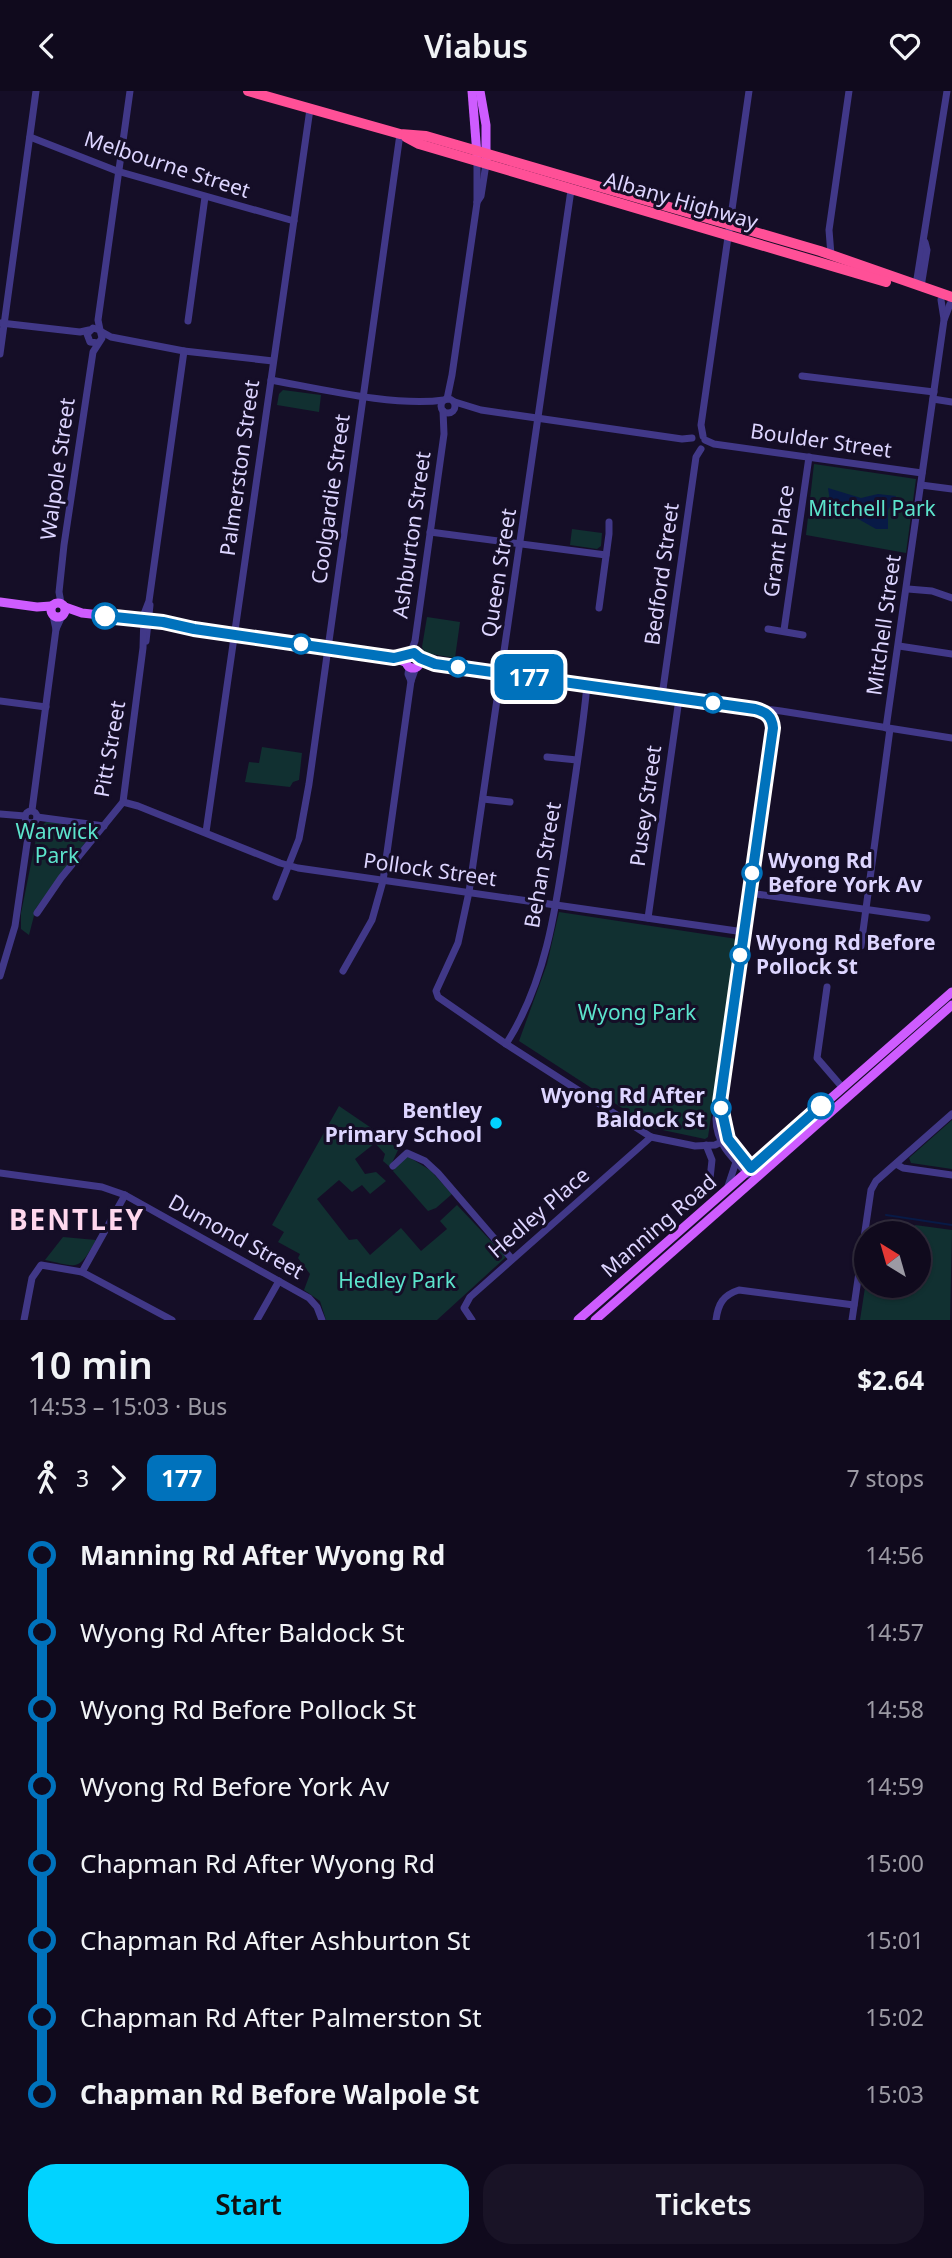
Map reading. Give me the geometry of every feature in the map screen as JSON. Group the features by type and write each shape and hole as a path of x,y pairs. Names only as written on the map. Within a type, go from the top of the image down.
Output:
{"highway":[{"name":"Albany Highway","path":"248,91 283,96 310,109 400,134 426,136 571,190 820,251 919,286 949,301"},
{"name":"Albany Highway","path":"482,158 728,229 949,301"}],"main road":[{"path":"472,91 482,158"},
{"path":"480,91 486,125 482,158"},
{"path":"0,602 501,673"},
{"name":"Manning Road","path":"595,1320 842,1087 952,992"},
{"name":"Manning Road","path":"578,1320 726,1189 752,1174 952,1005"}],"street":[{"path":"0,354 2,323 36,91"},
{"name":"Walpole Street","path":"58,610 130,91"},
{"path":"698,442 749,91"},
{"path":"831,255 829,230 849,91"},
{"path":"919,286 947,91"},
{"name":"Palmerston Street","path":"206,832 310,109"},
{"name":"Coolgardie Street","path":"276,897 299,839 309,784 400,134"},
{"name":"Melbourne Street","path":"30,137 117,171 294,221"},
{"name":"Ashburton Street","path":"413,660 444,434 451,404 452,375 477,203 481,196 482,158"},
{"name":"Queen Street","path":"506,1044 438,997 436,991 458,943 469,892 571,190"},
{"path":"188,321 205,197"},
{"path":"820,251 829,230"},
{"name":"Mitchell Street","path":"861,946 922,473 949,301"},
{"path":"2,323 80,332 184,351 274,361"},
{"name":"Pitt Street","path":"37,913 61,878 123,802 184,351"},
{"path":"802,376 934,395 952,402"},
{"path":"271,380 363,396 419,401 443,410"},
{"name":"Boulder Street","path":"419,401 922,473"},
{"name":"Ashburton Street","path":"444,434 441,405 451,404"},
{"name":"Bedford Street","path":"662,696 698,442"},
{"name":"Grant Place","path":"784,630 809,457"},
{"path":"921,485 952,489"},
{"path":"599,608 609,522"},
{"path":"430,532 606,555"},
{"path":"908,589 932,591 952,598"},
{"path":"32,810 58,610"},
{"name":"Grant Place","path":"768,629 803,635"},
{"path":"899,646 952,654"},
{"path":"343,971 372,919 383,881 411,681 408,674 413,660"},
{"path":"501,673 952,738"},
{"name":"Behan Street","path":"506,1044 519,1024 542,962 557,905 587,685"},
{"name":"Pusey Street","path":"648,918 679,699"},
{"path":"0,701 46,707"},
{"path":"752,1174 736,1162 716,1119 773,728 772,720 767,714 755,709"},
{"path":"547,757 577,761"},
{"path":"483,799 510,802"},
{"name":"Pollock Street","path":"123,802 289,866 744,932"},
{"path":"0,814 35,822 36,812 32,810"},
{"path":"0,977 15,926 27,812 32,810"},
{"path":"37,817 104,826"},
{"path":"749,893 927,918"},
{"path":"827,987 817,1058 842,1087"},
{"path":"506,1044 651,1136 695,1146 724,1138"},
{"path":"852,1320 871,1190 876,1181 952,1114"},
{"name":"Hedley Place","path":"472,1320 465,1311 467,1300 651,1136"},
{"path":"724,1138 752,1174"},
{"path":"706,1145 712,1160 709,1188"},
{"path":"393,1166 407,1153 425,1161 512,1259"},
{"path":"726,1189 736,1162"},
{"path":"896,1164 903,1168 952,1175"},
{"name":"Dumond Street","path":"0,1173 102,1187 125,1195 313,1301 322,1320"},
{"path":"82,1272 125,1195"},
{"path":"24,1320 32,1278 41,1265 82,1272 172,1320"},
{"path":"257,1320 279,1281"},
{"path":"716,1320 720,1302 725,1296 739,1290 854,1305"}],"green space":[{"path":"283,390 321,395 319,412 277,405 279,394"},
{"name":"Mitchell Park","path":"814,464 916,479 906,553 806,535"},
{"path":"572,529 602,533 601,546 597,549 570,545"},
{"path":"427,617 460,622 455,658 425,653 422,647"},
{"path":"262,747 302,753 299,780 293,782 290,787 245,782 249,762 259,763"},
{"name":"Warwick Park","path":"47,821 84,827 90,831 90,836 36,908 29,935 21,929 21,913 38,829"},
{"name":"Wyong Park","path":"559,912 737,939 708,1137 705,1139 653,1128 519,1041 547,964"},
{"name":"Hedley Park","path":"339,1106 386,1138 398,1150 390,1167 383,1161 385,1154 375,1143 355,1159 365,1174 376,1172 386,1181 370,1194 362,1185 352,1192 339,1180 317,1199 349,1240 357,1239 370,1255 401,1228 421,1251 447,1229 440,1221 457,1205 506,1257 437,1320 326,1320 320,1301 304,1290 310,1274 298,1258 300,1254 278,1242 284,1232 272,1225"},
{"path":"952,1120 952,1169 911,1163 909,1158"},
{"path":"407,1156 430,1170 452,1194 436,1208 428,1211 393,1171 402,1158"},
{"path":"931,1227 952,1230 950,1320 860,1320 863,1299 931,1299"},
{"path":"63,1237 96,1240 85,1258 76,1265 45,1260"}],"water":[{"path":"828,488 861,498 878,494 896,496 888,510 888,529 876,529 853,516 832,515"}],"waterway":[{"path":"886,1215 952,1225"}],"bus line":[{"name":"177","path":"105,616 163,622 194,629 394,658 414,653 435,664 755,709 767,714 772,720 773,728 720,1102 728,1139 751,1168 821,1106"}],"place":[{"name":"Wyong Rd Before York Av","path":"752,873"},
{"name":"Wyong Rd Before Pollock St","path":"740,955"},
{"name":"Wyong Rd After Baldock St","path":"721,1108"},
{"name":"Bentley Primary School","path":"496,1123"}],"district":[{"name":"BENTLEY","path":"77,1220"}]}
